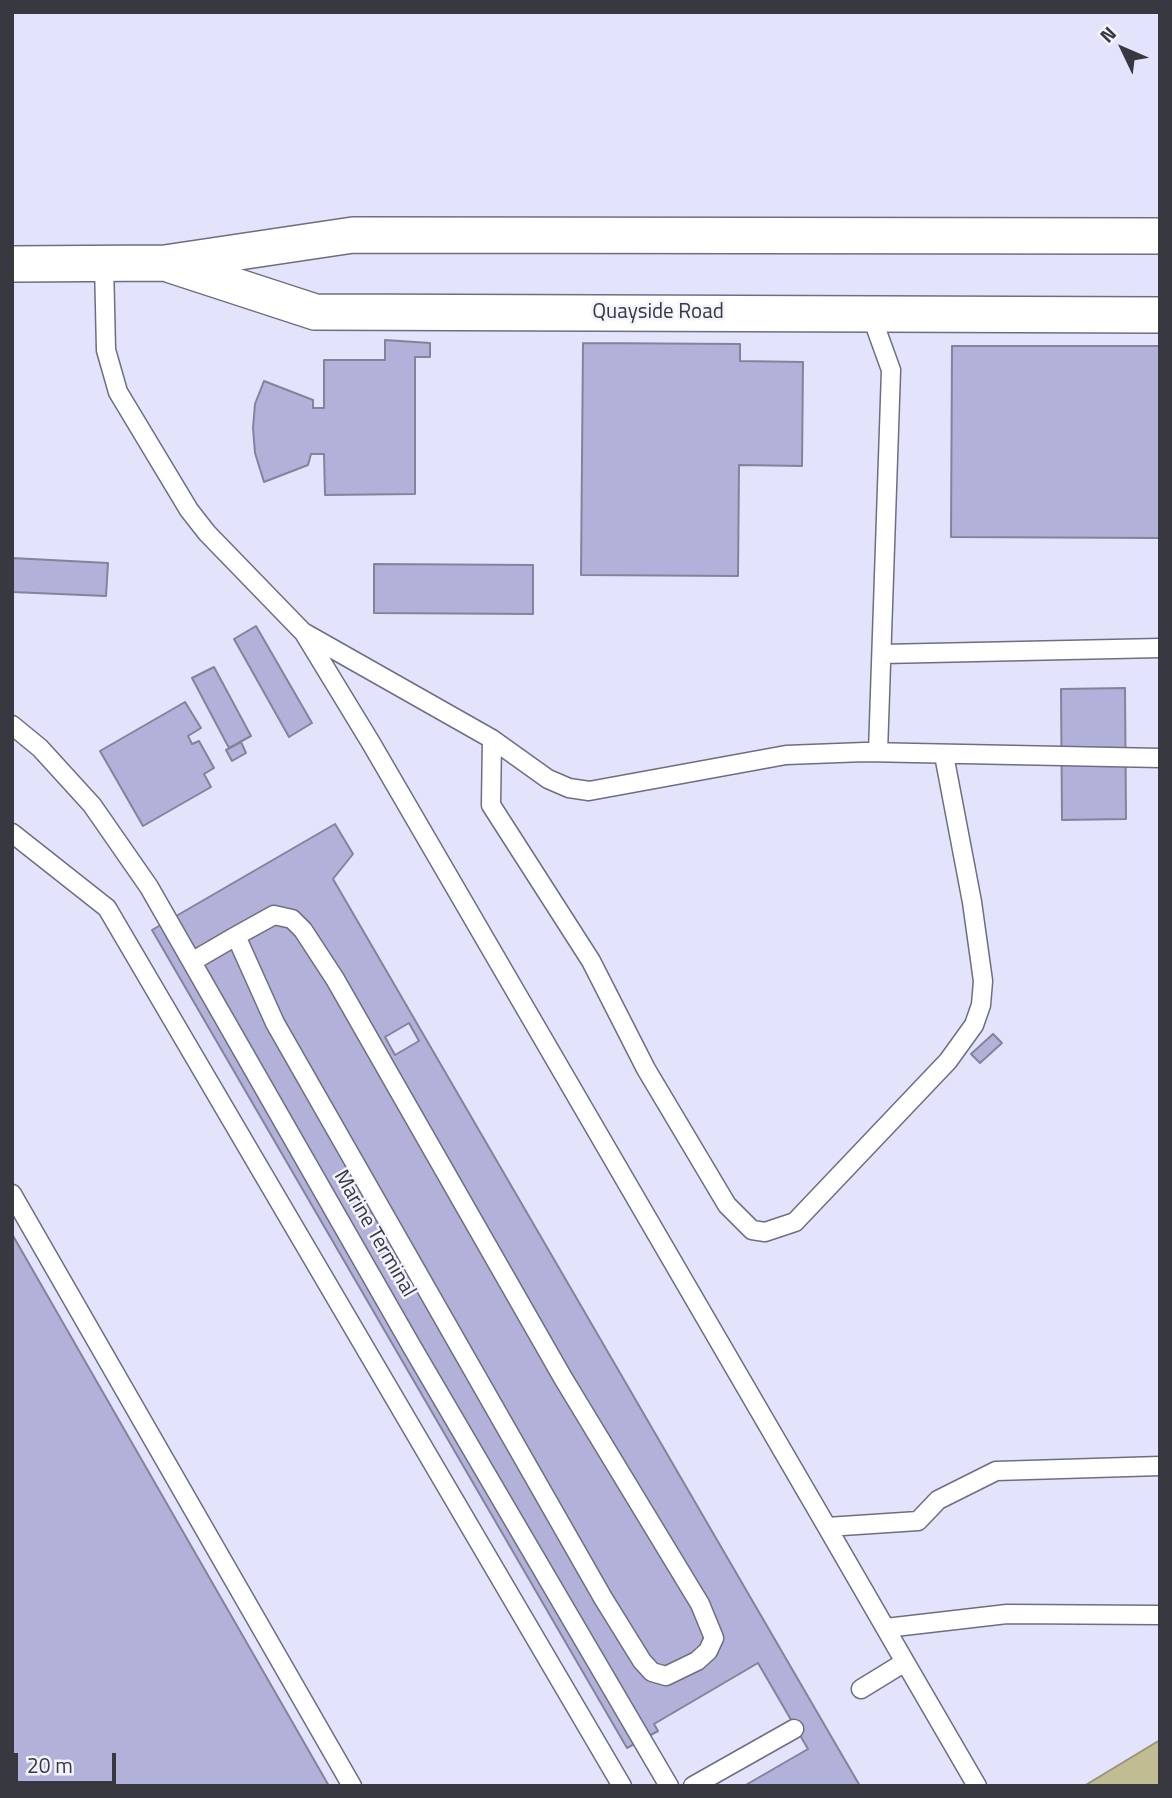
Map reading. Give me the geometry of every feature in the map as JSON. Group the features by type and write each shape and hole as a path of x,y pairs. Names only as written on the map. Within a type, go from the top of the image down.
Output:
{"street":[{"name":"Quayside Road","path":"12,264 165,262 353,235 1160,236"},
{"name":"Quayside Road","path":"165,262 315,312 1160,315"}],"lane":[{"path":"104,263 106,350 118,392 195,518 303,632 371,743 977,1786"},
{"path":"870,312 891,370 878,752"},
{"path":"303,632 492,739 548,779 569,788 589,791 786,755 878,752 1160,758"},
{"path":"883,654 1160,648"},
{"name":"Marine Terminal","path":"12,725 40,748 105,822 168,919 412,1347 669,1786"},
{"path":"492,739 491,805 591,961 646,1069 727,1205 752,1230 765,1231 795,1222 948,1061 978,1015 983,981 944,755"},
{"path":"12,833 107,908 622,1786"},
{"path":"192,961 236,936 274,915 283,915 303,929 564,1378 700,1605 714,1638 708,1651 697,1661 666,1676 652,1672 642,1661 603,1598 275,1023 236,936"},
{"path":"12,1194 352,1786"},
{"path":"827,1527 918,1521 938,1500 996,1471 1160,1466"},
{"path":"886,1628 1007,1614 1160,1615"},
{"path":"861,1689 905,1662"},
{"path":"692,1786 794,1729"}],"shaded area":[{"path":"1160,1740 1160,1786 1084,1786"}],"building":[{"path":"385,340 430,343 430,357 415,357 415,494 325,495 324,454 311,454 308,465 264,482 255,453 253,428 255,404 264,381 313,400 313,408 324,408 324,360 385,360"},
{"path":"583,343 740,344 740,361 803,362 802,466 739,465 738,576 581,575"},
{"path":"952,346 1160,346 1160,538 951,537"},
{"path":"12,558 108,563 106,596 12,592"},
{"path":"374,564 533,565 533,614 374,613"},
{"path":"256,626 312,723 289,737 234,639"},
{"path":"214,667 251,736 229,748 192,678"},
{"path":"1125,688 1126,819 1062,820 1061,689"},
{"path":"185,702 201,728 188,736 192,744 199,741 214,768 204,774 211,787 143,826 100,751"},
{"path":"241,742 246,753 232,761 226,750"},
{"path":"335,824 353,854 333,879 860,1786 744,1786 808,1749 758,1663 654,1724 658,1731 627,1748 152,930"},
{"path":"409,1023 419,1041 395,1055 385,1037"},
{"path":"993,1034 1002,1043 980,1063 971,1054"},
{"path":"12,1234 329,1786 12,1786"}]}
